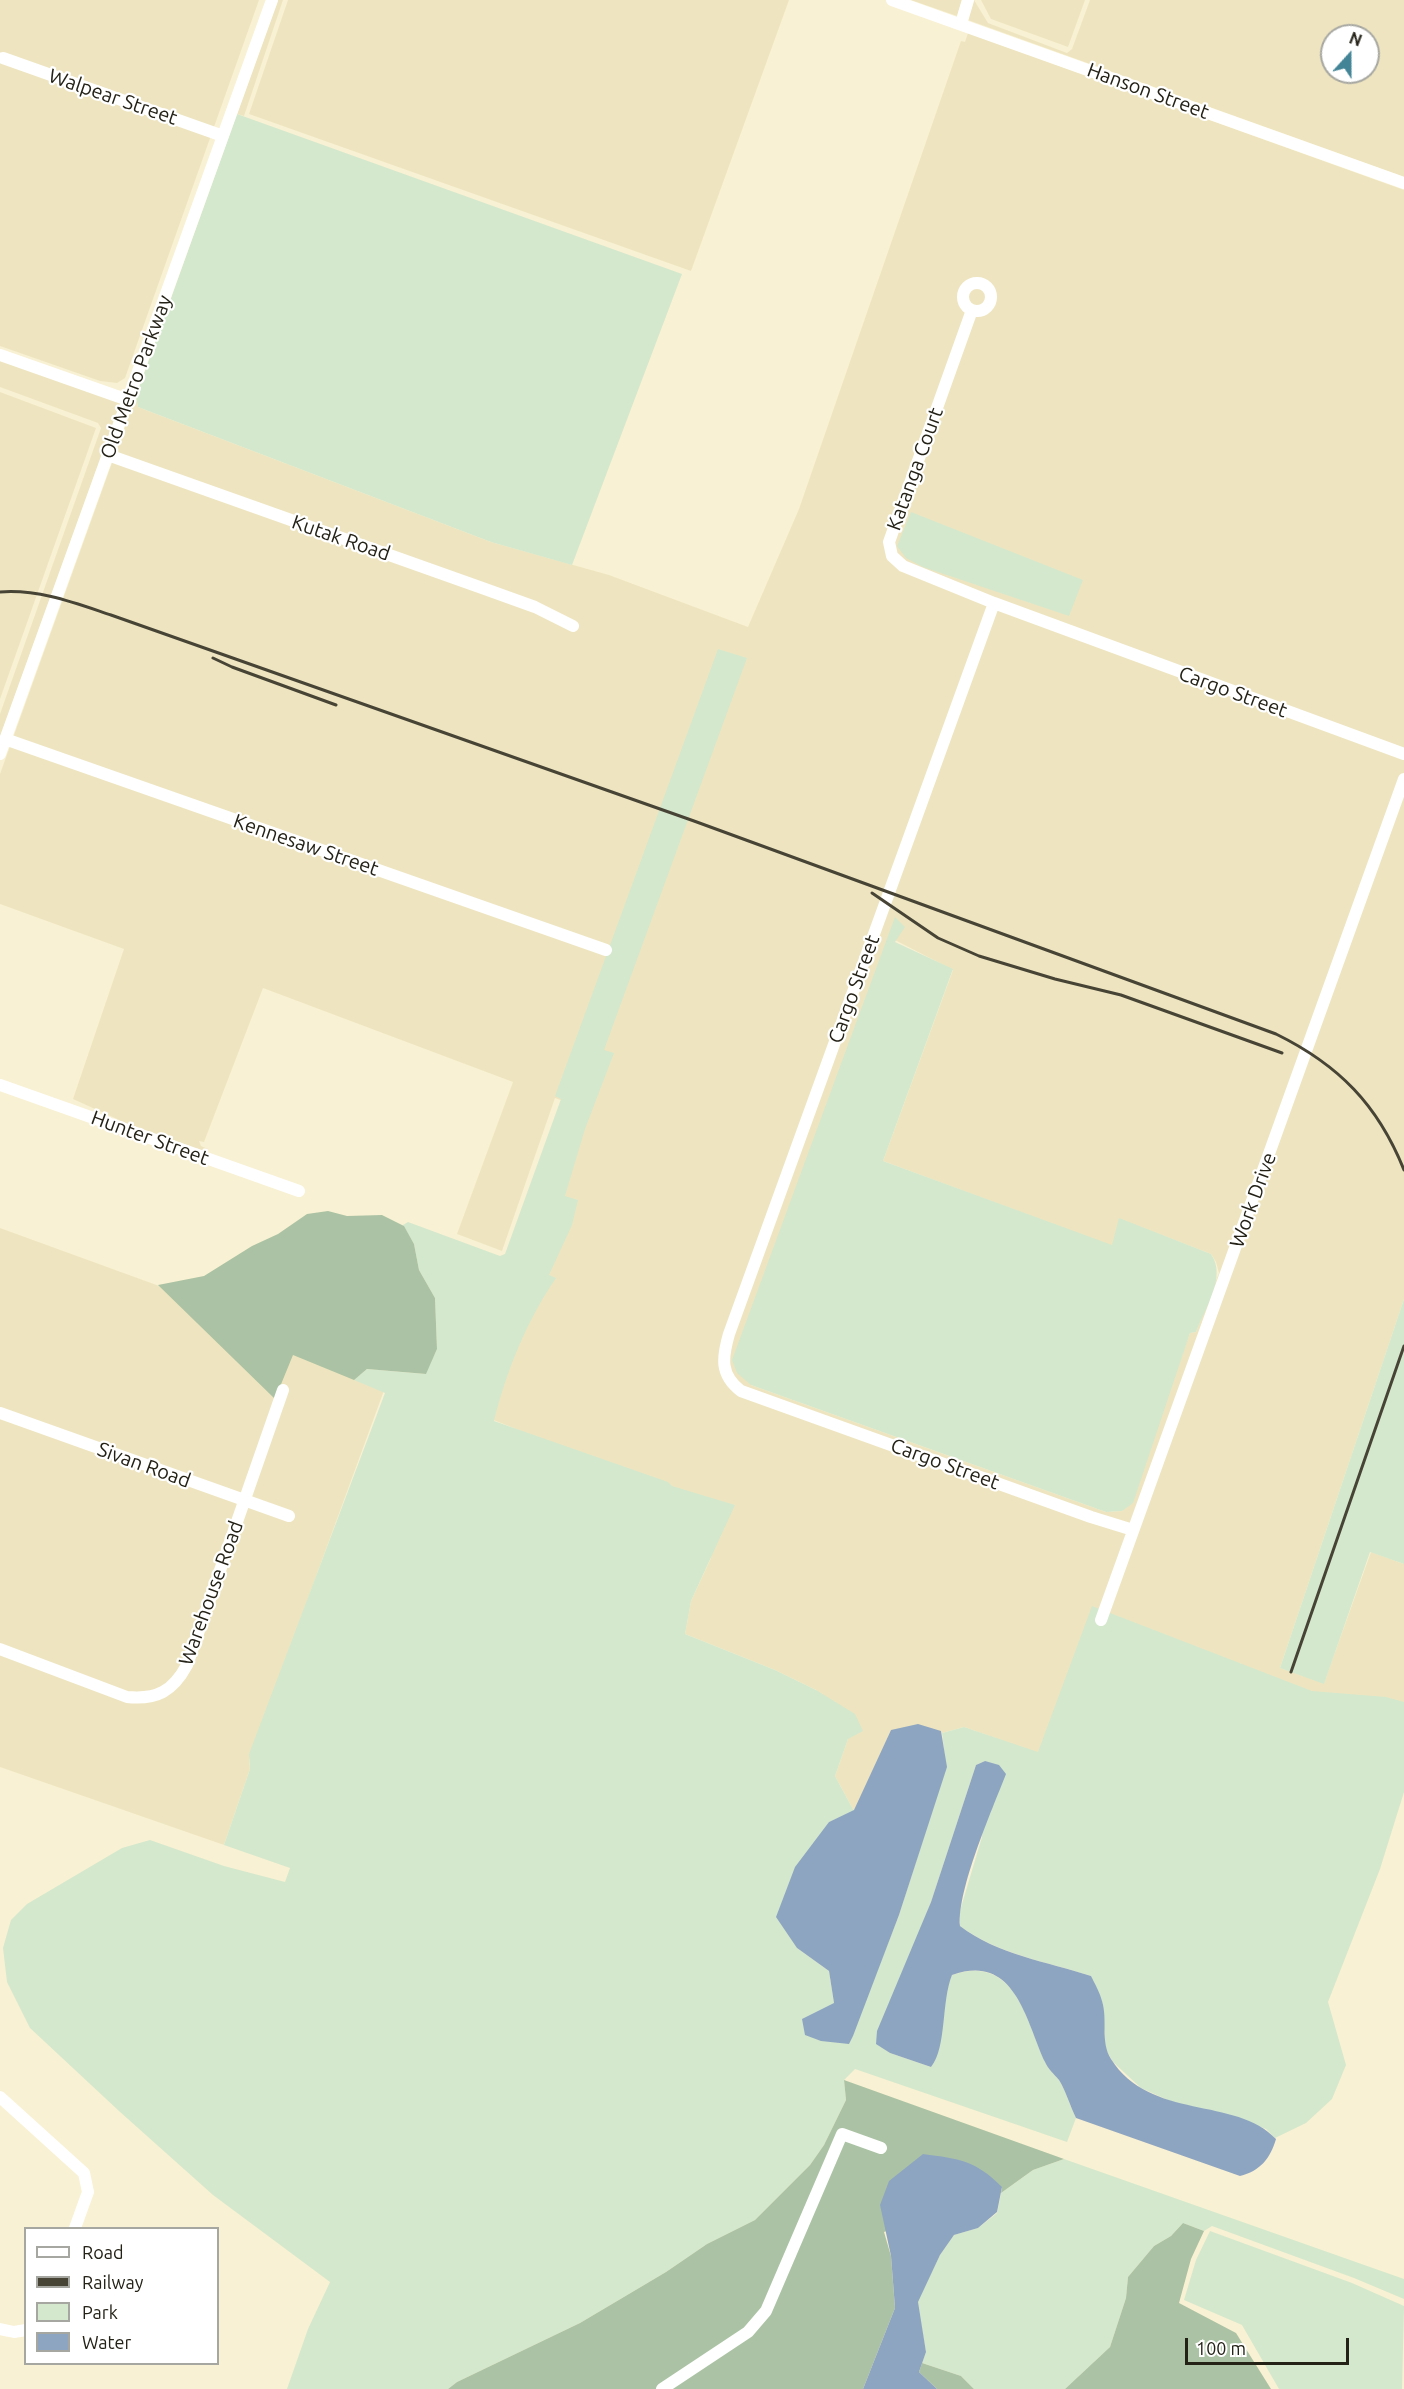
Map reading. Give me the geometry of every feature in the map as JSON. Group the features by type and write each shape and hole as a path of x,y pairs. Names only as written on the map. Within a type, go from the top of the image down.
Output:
{"street":[{"name":"Old Metro Parkway","path":"0,754 272,0"},
{"name":"Hanson Street","path":"892,0 1404,183"},
{"path":"961,24 968,0"},
{"name":"Walpear Street","path":"3,58 223,136"},
{"name":"Katanga Court","path":"972,310 889,542 892,556 903,567 994,603"},
{"path":"0,355 128,400"},
{"name":"Kutak Road","path":"108,455 495,592 535,607 573,626"},
{"name":"Cargo Street","path":"1133,1530 741,1391 731,1383 724,1371 724,1353 732,1325 994,603 1404,754"},
{"name":"Kennesaw Street","path":"6,739 606,950"},
{"name":"Work Drive","path":"1101,1620 1404,779"},
{"name":"Hunter Street","path":"0,1085 299,1191"},
{"name":"Warehouse Road","path":"0,1649 127,1697 144,1699 171,1688 187,1665 283,1390"},
{"name":"Sivan Road","path":"0,1413 289,1516"},
{"path":"0,2097 84,2173 88,2192 76,2227"},
{"path":"662,2389 748,2332 766,2311 842,2134 881,2148"},
{"path":"0,2328 14,2332 24,2330"}],"shaded area":[{"path":"0,0 259,0 125,378 117,383 100,381 0,346"},
{"path":"278,0 283,0 244,116 237,114"},
{"path":"288,0 789,0 691,271 249,114"},
{"path":"911,0 962,0 957,16"},
{"path":"974,0 988,23 1067,53 1072,49 1090,0 1404,0 1404,177 968,20"},
{"path":"981,0 1085,0 1068,47 991,19"},
{"path":"968,33 1404,190 1404,1299 1280,1668 1324,1683 1371,1552 1404,1564 1404,1728 1038,1753 964,1727 942,1733 941,1731 891,1730 854,1811 835,1776 848,1739 816,1690 775,1670 685,1634 691,1601 711,1558 526,1433 486,1417 590,1111 555,1098 502,1251 457,1234 513,1082 263,988 204,1142 199,1141 201,1146 208,1149 205,1159 73,1099 124,949 0,904 0,774 136,396 138,407 491,542 609,575 748,627 799,509 961,41 965,42","holes":["891,938 953,970 883,1161 1112,1246 1130,1223 1211,1254 1216,1262 1219,1273 1196,1332 1190,1333 1122,1511 1106,1512 751,1385"]},
{"path":"0,352 124,393 0,737 0,714 101,428 98,423 0,387"},
{"path":"0,392 96,428 0,699"},
{"path":"0,1228 162,1287 184,1308 386,1385 249,1760 250,1769 224,1845 0,1767"}],"green space":[{"path":"237,114 682,274 572,565 491,542 138,407 136,396"},
{"path":"911,512 1083,580 1069,616 923,567 906,558 897,546"},
{"path":"718,649 747,658 604,1050 614,1053 585,1129 565,1196 578,1200 572,1225 549,1275 556,1278 536,1311 519,1347 494,1421 668,1482 672,1486 735,1505 691,1601 685,1634 775,1670 816,1690 855,1714 863,1731 848,1739 835,1776 854,1811 829,1822 797,1948 829,1971 834,2003 849,2043 899,1915 946,1767 942,1733 964,1727 1038,1752 1092,1606 1312,1691 1386,1697 1404,1702 1404,1792 1380,1869 1328,2002 1346,2065 1332,2099 1306,2123 1275,2138 1266,2129 1233,2116 1179,2105 1141,2088 1113,2062 1104,2046 1105,2033 1091,1976 990,1944 960,1926 959,1914 982,1837 985,1761 976,1765 931,1902 876,2043 890,2053 931,2067 945,1992 952,1975 973,1971 990,1973 1004,1982 1015,1994 1024,2010 1046,2065 1064,2089 1076,2118 1067,2142 855,2069 844,2080 846,2100 824,2145 810,2165 755,2220 707,2244 666,2272 580,2323 457,2382 448,2389 287,2389 308,2329 330,2282 213,2195 30,2028 7,1982 3,1948 11,1920 27,1904 122,1848 150,1840 224,1866 285,1882 290,1868 224,1845 250,1769 249,1754 385,1393 354,1380 367,1369 425,1374 437,1349 435,1298 419,1270 414,1244 403,1225 408,1222 500,1256 505,1254 561,1099 555,1096"},
{"path":"895,917 905,927 895,942 953,969 883,1161 1112,1245 1119,1218 1211,1254 1215,1263 1217,1273 1213,1293 1196,1332 1190,1333 1133,1503 1122,1511 1106,1512 751,1385 737,1373 732,1360"},
{"path":"328,1211 347,1216 382,1215 404,1226 414,1244 419,1270 435,1298 437,1349 426,1374 367,1369 354,1380 293,1355 275,1399 158,1285 204,1276 252,1246 278,1234 307,1214"},
{"path":"1404,1299 1404,1564 1370,1552 1324,1684 1280,1668"},
{"path":"844,2080 1064,2159 1033,2170 1001,2193 1002,2187 884,2232 891,2256 895,2308 863,2389 448,2389 457,2382 580,2323 666,2272 707,2244 755,2220 810,2165 824,2145 846,2100"},
{"path":"1064,2159 1404,2279 1404,2299 1354,2278 1212,2226 1204,2231 1183,2223 1171,2236 1154,2246 1128,2277 1126,2298 1110,2347 1065,2389 974,2389 961,2376 922,2363 926,2352 917,2302 940,2255 954,2235 978,2228 997,2213 1001,2193 1033,2170"},
{"path":"1183,2223 1204,2231 1191,2259 1179,2303 1236,2333 1271,2389 1065,2389 1110,2347 1126,2298 1128,2277 1154,2246 1171,2236"},
{"path":"1210,2231 1352,2283 1404,2306 1402,2389 1279,2389 1242,2325 1184,2300 1196,2260"},
{"path":"922,2363 961,2376 974,2389 937,2389 919,2372"}],"water":[{"path":"918,1724 941,1731 947,1767 899,1915 853,2036 849,2044 821,2041 805,2035 802,2019 834,2003 829,1971 797,1948 776,1917 795,1867 829,1822 854,1810 891,1730"},
{"path":"985,1761 999,1765 1006,1774 970,1872 964,1892 960,1926 990,1944 1091,1976 1104,2008 1108,2052 1111,2059 1128,2078 1148,2092 1170,2100 1239,2117 1259,2126 1276,2139 1271,2153 1253,2171 1240,2176 1076,2118 1059,2080 1045,2062 1015,1994 1004,1982 990,1973 973,1970 952,1975 946,1998 942,2036 931,2067 890,2053 876,2044 877,2031 931,1902 976,1765"},
{"path":"923,2154 966,2162 992,2178 1002,2187 997,2212 978,2228 954,2235 940,2255 918,2302 926,2352 919,2372 937,2389 863,2389 895,2308 891,2256 880,2205 889,2181"}],"railway":[{"path":"0,592 43,595 111,615 694,821 1276,1034 1319,1059 1354,1089 1382,1126 1404,1170"},
{"path":"213,658 336,705"},
{"path":"872,893 938,938 979,956 1055,979 1121,995 1282,1053"},
{"path":"1291,1672 1404,1346"}]}
